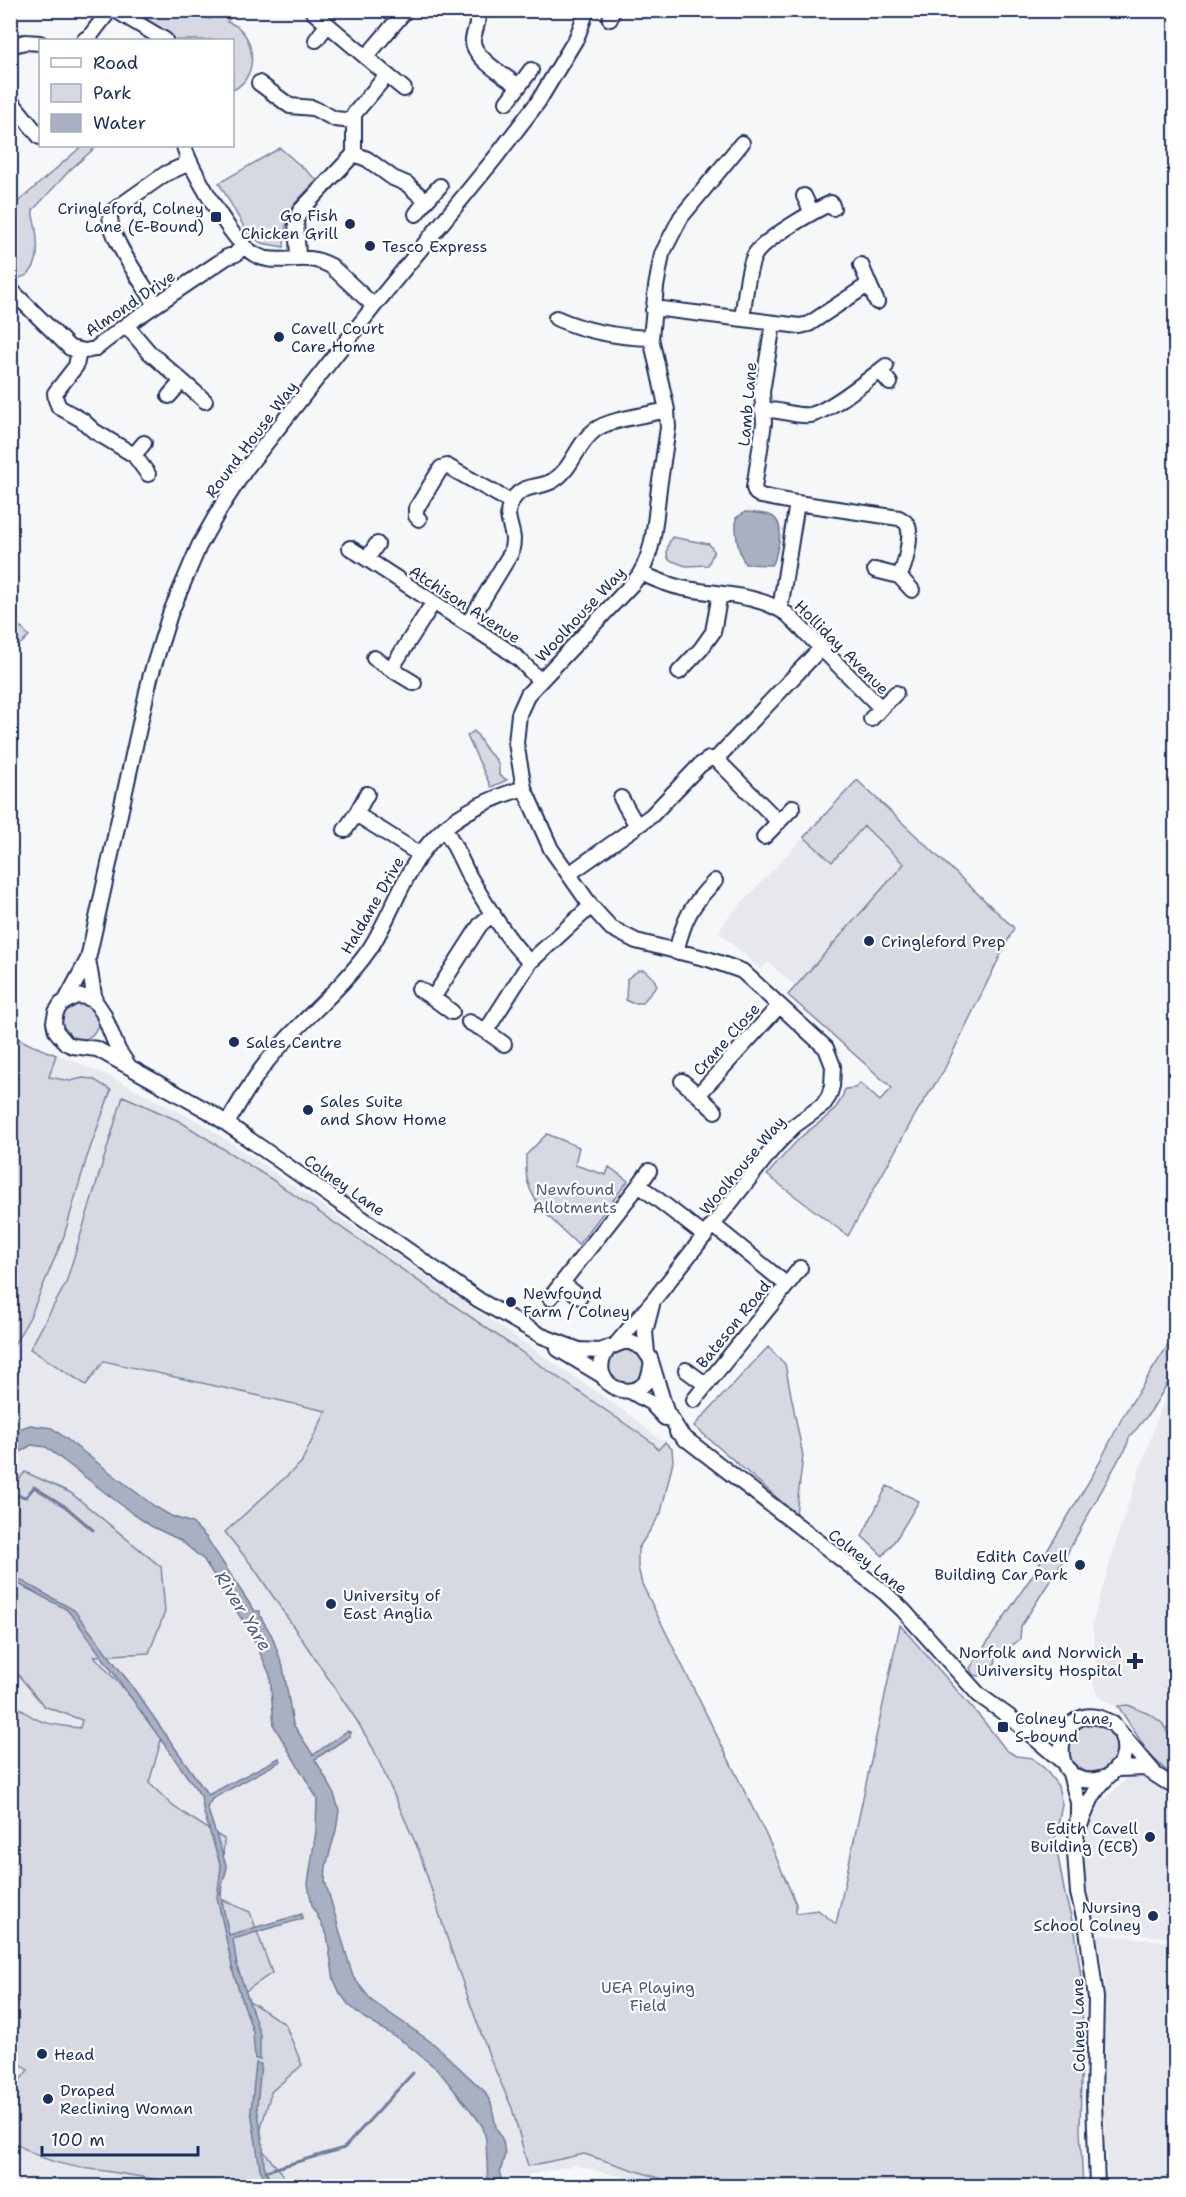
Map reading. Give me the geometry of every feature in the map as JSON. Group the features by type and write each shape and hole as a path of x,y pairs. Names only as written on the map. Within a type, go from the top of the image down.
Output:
{"street":[{"path":"86,39 110,10"},
{"path":"115,10 163,39"},
{"path":"366,57 406,10"},
{"path":"479,10 473,40 475,49 482,59 519,86"},
{"name":"Round House Way","path":"66,1000 88,959 150,678 181,585 199,546 245,470 538,102 577,37 587,10"},
{"path":"313,12 404,89"},
{"path":"316,40 327,25"},
{"path":"10,46 25,42 39,43"},
{"path":"507,102 531,70"},
{"path":"298,258 296,221 300,211 316,198 354,154 353,121 358,109 387,75"},
{"path":"259,83 282,91 290,106 313,108 335,119 353,121"},
{"path":"10,100 39,136"},
{"name":"Woolhouse Way","path":"613,1346 709,1231 774,1147 794,1126 823,1105 832,1086 833,1066 826,1048 742,971 719,962 636,941 611,928 591,906 551,849 524,788 516,743 523,703 528,694 641,573 654,532 665,447 667,410 651,338 662,254 693,200 742,143"},
{"path":"184,147 189,161 242,245 250,252 266,259 315,259 331,266 374,306"},
{"path":"354,154 367,159 393,178 407,184 426,201"},
{"path":"156,305 115,239 108,219 111,212 165,174 189,161"},
{"path":"416,214 440,186"},
{"path":"804,196 812,213"},
{"path":"742,318 755,254 812,213 833,204"},
{"name":"Almond Drive","path":"10,290 70,348 79,351 94,349 227,257 236,254 242,245"},
{"path":"861,265 877,302"},
{"path":"653,310 662,309 800,326 808,324 869,284"},
{"path":"556,318 577,328 594,332 623,337 651,338"},
{"name":"Lamb Lane","path":"773,324 762,393 764,423 754,488 756,493 797,503 899,518 906,522 909,539 903,570 899,576"},
{"path":"126,325 149,352 205,401"},
{"path":"79,351 76,366 56,393 56,400 60,407 82,420 94,432 134,455 148,474"},
{"path":"762,410 800,415 816,413 883,369 890,383"},
{"path":"168,396 182,381"},
{"path":"468,624 511,553 513,541 507,514 511,502 528,487 551,482 564,473 595,430 615,422 667,410"},
{"path":"134,455 144,443"},
{"path":"419,519 416,516 416,509 441,468 447,466 511,502"},
{"path":"780,609 797,503"},
{"path":"367,559 377,544"},
{"name":"Atchison Avenue","path":"350,548 520,660 540,681"},
{"path":"875,570 899,576 912,590"},
{"name":"Holliday Avenue","path":"641,573 679,588 760,600 780,609 881,708"},
{"path":"679,672 710,638 720,594"},
{"path":"391,669 433,603"},
{"path":"716,759 821,648"},
{"path":"374,658 414,683"},
{"name":"Holliday Avenue","path":"871,719 897,693"},
{"path":"569,874 651,816 700,765 709,759 716,759 779,822"},
{"name":"Haldane Drive","path":"227,1123 268,1060 329,999 368,951 431,840 466,813 491,800 524,788"},
{"path":"345,830 367,794"},
{"path":"621,798 637,826"},
{"path":"764,837 793,807"},
{"path":"356,814 421,855"},
{"path":"444,828 493,913 522,955 530,962"},
{"path":"676,952 688,912 695,901 715,881"},
{"path":"486,1031 530,962 591,906"},
{"path":"433,998 480,925 493,913"},
{"name":"Round House Way","path":"88,959 95,1001"},
{"path":"419,989 452,1012"},
{"path":"66,1000 76,996 95,1001"},
{"name":"Colney Lane","path":"66,1000 56,1012 54,1022 56,1031 66,1043 97,1049 227,1123 479,1300 542,1336 585,1352 630,1342 643,1348 649,1358 666,1411 684,1439"},
{"name":"Colney Lane","path":"95,1001 103,1013 118,1050 128,1065"},
{"name":"Crane Close","path":"698,1095 779,1006"},
{"path":"81,1046 91,1044 99,1038 104,1029 105,1020"},
{"path":"469,1022 504,1044"},
{"name":"Crane Close","path":"682,1081 715,1111"},
{"path":"550,1298 649,1171"},
{"name":"Bateson Road","path":"639,1185 787,1284"},
{"name":"Bateson Road","path":"694,1400 800,1268"},
{"path":"562,1283 580,1298"},
{"name":"Woolhouse Way","path":"649,1358 645,1332 653,1300"},
{"name":"Colney Lane","path":"542,1336 564,1354 603,1376 614,1388 630,1391 658,1409 684,1439 885,1593 917,1625 979,1695 1018,1724 1077,1777 1099,1780 1113,1772 1136,1767 1153,1771"},
{"path":"603,1376 602,1362 613,1346"},
{"path":"630,1391 642,1386 647,1380 649,1358"},
{"name":"Bateson Road","path":"686,1370 705,1384"},
{"name":"Colney Lane","path":"1097,2187 1094,2100 1096,1998 1087,1929 1077,1893 1075,1852 1077,1803 1060,1746 1067,1729 1085,1717 1105,1719 1119,1731 1153,1771 1176,1788"},
{"name":"Colney Lane","path":"1018,1724 1044,1730 1067,1729"},
{"name":"Colney Lane","path":"1077,1829 1095,1792 1113,1772 1124,1754 1123,1738 1119,1731"}],"shaded area":[{"name":"Cringleford Prep","path":"857,780 1014,928 943,1072 852,1053 788,995 795,986 768,962 761,970 719,932 726,920"},
{"name":"University of East Anglia","path":"10,1035 115,1079 203,1124 623,1410 672,1449 673,1461 661,1513 638,1549 638,1567 642,1584 770,1843 796,1904 796,1913 818,1910 836,1924 900,1625 1006,1750 1016,1756 1032,1758 1045,1769 1058,1786 1062,1804 1055,1840 1065,1895 1075,1931 1083,1993 1080,2130 1083,2186 657,2186 575,2165 477,2186 11,2186 10,1350 30,1317"},
{"name":"Norfolk and Norwich University Hospital","path":"1175,1376 1175,1938 1096,1930 1084,1876 1083,1849 1087,1828 1101,1803 1124,1781 1133,1769 1136,1759 1136,1735 1120,1709 1098,1696 1093,1683 1096,1654 1092,1624 1117,1538 1160,1410"},
{"path":"1097,1934 1175,1942 1175,2186 1108,2186 1104,2103 1105,1980"}],"green space":[{"path":"128,11 193,11 210,19 216,11 235,11 227,22 237,26 249,43 251,65 248,75 242,84 234,89 234,39 174,39 145,18"},
{"path":"81,147 96,147 71,169 33,210 37,242 36,260 28,274 21,278 11,279 11,208"},
{"path":"280,148 317,180 288,216 284,247 261,243 247,232 219,183"},
{"path":"672,537 709,544 714,551 708,565 686,566 669,560 667,555"},
{"path":"11,617 29,636 11,653 10,652"},
{"path":"474,731 497,761 499,775 507,780 491,787 467,736"},
{"name":"Cringleford Prep","path":"857,780 1014,928 943,1072 918,1110 848,1236 767,1175 800,1138 832,1112 842,1098 845,1089 855,1088 860,1083 880,1101 892,1088 788,995 904,864 864,826 832,862 804,837"},
{"path":"639,970 644,970 654,979 657,986 642,1003 631,1003 626,1000 627,979"},
{"path":"79,1002 92,1008 98,1021 92,1034 79,1040 66,1034 60,1021 66,1008"},
{"path":"11,1035 56,1055 49,1077 70,1081 83,1078 93,1079 111,1090 86,1160 64,1236 30,1317 11,1350"},
{"name":"UEA Playing Field","path":"123,1096 179,1121 271,1179 653,1443 658,1450 665,1442 672,1449 673,1461 661,1513 638,1549 638,1567 642,1584 770,1843 796,1904 796,1913 818,1910 836,1924 900,1625 1006,1750 1016,1756 1032,1758 1045,1769 1058,1786 1062,1804 1055,1840 1065,1895 1075,1931 1083,1993 1080,2130 1083,2186 719,2186 718,2178 671,2182 584,2154 528,2166 512,2108 490,2058 452,1953 419,1851 373,1748 254,1568 225,1532 301,1463 326,1411 104,1361 86,1385 30,1349 66,1283"},
{"name":"Newfound Allotments","path":"547,1134 579,1147 575,1165 606,1175 609,1167 628,1181 578,1245 542,1209 528,1183 526,1155"},
{"path":"1175,1334 1175,1371 1151,1411 1129,1438 1125,1451 1064,1559 1021,1626 1020,1639 995,1659 996,1662 980,1676 973,1675 970,1668 1032,1576 1094,1473 1123,1416"},
{"path":"768,1347 785,1364 803,1456 796,1514 694,1426"},
{"path":"626,1348 639,1353 644,1366 639,1379 626,1384 613,1379 608,1366 613,1353"},
{"path":"25,1472 71,1493 161,1567 165,1612 149,1653 94,1656 163,1733 149,1783 174,1807 224,1839 221,1899 250,1912 272,1973 240,1995 285,2024 302,2065 271,2092 257,2143 283,2175 284,2186 169,2186 160,2180 79,2168 55,2162 32,2153 11,2139 11,2091 28,2070 10,2055 11,1701 42,1722 80,1728 82,1720 44,1706 11,1666 11,1489"},
{"path":"887,1486 919,1501 883,1556 862,1536"},
{"path":"1128,1705 1151,1715 1162,1723 1175,1744 1175,1779 1149,1754 1118,1706"},
{"path":"1087,1724 1097,1724 1109,1731 1116,1743 1116,1753 1109,1765 1097,1772 1087,1772 1072,1761 1068,1753 1068,1743 1079,1728"}],"water":[{"path":"745,512 769,515 778,523 779,543 771,565 745,564 742,558 736,536 736,518"},
{"name":"River Yare","path":"30,1425 52,1428 154,1506 171,1516 192,1523 206,1537 249,1603 255,1611 260,1611 260,1616 272,1636 283,1667 293,1724 313,1755 347,1731 350,1732 350,1736 315,1759 333,1791 339,1810 326,1866 325,1881 353,1977 372,2001 434,2044 484,2091 491,2103 496,2127 503,2141 505,2154 500,2173 502,2186 488,2186 486,2140 483,2127 438,2070 404,2042 364,2018 348,2004 334,1980 327,1935 312,1905 308,1884 316,1831 317,1798 274,1726 270,1675 252,1635 204,1560 180,1540 133,1514 46,1447 31,1445 11,1458 11,1440 22,1428"},
{"path":"11,1575 74,1610 129,1682 208,1795 279,1758 281,1761 212,1799 207,1807 227,1868 220,1892 229,1935 302,1914 302,1919 233,1939 237,1966 260,2034 260,2059 255,2059 253,2032 234,1975 217,1897 221,1867 201,1796 75,1619 66,1609 11,1580"},
{"path":"256,2063 261,2064 257,2107 264,2165 269,2178 276,2186 269,2186 260,2169 251,2111"}],"waterway":[{"path":"10,1494 26,1497 34,1487 66,1507 93,1530"},
{"path":"266,2171 344,2148 413,2073"}],"place":[{"name":"Cringleford, Colney Lane (E-Bound)","path":"216,217"},
{"name":"Go Fish Chicken Grill","path":"350,224"},
{"name":"Tesco Express","path":"370,246"},
{"name":"Cavell Court Care Home","path":"279,337"},
{"name":"Cringleford Prep","path":"869,941"},
{"name":"Sales Centre","path":"234,1042"},
{"name":"Sales Suite and Show Home","path":"308,1110"},
{"name":"Newfound Farm / Colney","path":"511,1302"},
{"name":"Edith Cavell Building Car Park","path":"1080,1565"},
{"name":"University of East Anglia","path":"331,1604"},
{"name":"Norfolk and Norwich University Hospital","path":"1135,1661"},
{"name":"Colney Lane, S-bound","path":"1003,1727"},
{"name":"Edith Cavell Building (ECB)","path":"1150,1837"},
{"name":"Nursing School Colney","path":"1153,1916"},
{"name":"Head","path":"42,2054"},
{"name":"Draped Reclining Woman","path":"48,2099"}]}
